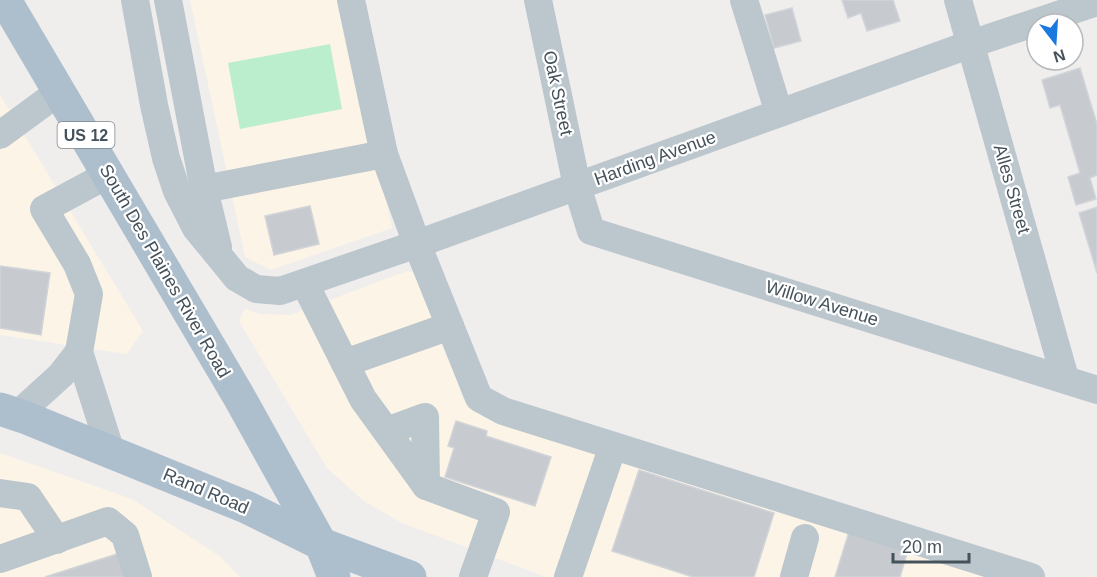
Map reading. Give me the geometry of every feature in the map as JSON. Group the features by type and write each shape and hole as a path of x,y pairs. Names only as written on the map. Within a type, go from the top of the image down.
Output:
{"main road":[{"name":"South Des Plaines River Road","path":"5,5 60,91 238,395 321,544 334,577"},
{"name":"Rand Road","path":"8,412 246,507 321,544 410,577"},
{"name":"South Des Plaines River Road","path":"321,544 350,577"}],"street":[{"name":"Harding Avenue","path":"135,0 156,116 177,191 196,228 237,278 256,289 280,291 417,244 971,44 1097,2"},
{"path":"168,0 204,189 221,260"},
{"path":"351,0 384,154 417,244 479,398 502,411 1031,577"},
{"name":"Oak Street","path":"538,0 577,186"},
{"path":"744,0 779,113"},
{"name":"Alles Street","path":"958,0 1065,378"},
{"path":"0,135 60,91"},
{"path":"204,189 384,154"},
{"path":"109,174 44,209 76,264 88,294 79,352 111,452"},
{"name":"Willow Avenue","path":"577,186 591,231 1065,378 1097,390"},
{"path":"305,284 363,399 426,486 496,512 473,577"},
{"path":"345,363 450,326"},
{"path":"8,412 61,375 79,352"},
{"path":"387,431 426,417 426,486"},
{"path":"568,577 613,446"},
{"path":"0,493 28,497 57,540"},
{"path":"0,559 108,521 125,535 138,577"},
{"path":"794,577 805,538"}],"shaded area":[{"path":"190,0 341,0 392,228 271,270 245,257"},
{"path":"0,95 143,331 127,354 0,335"},
{"path":"407,271 414,272 420,279 466,403 1003,577 546,577 402,523 364,501 327,468 239,321 245,309 260,314 290,315"},
{"path":"0,453 132,499 221,557 240,577 0,577"}],"green space":[{"path":"330,44 342,109 240,129 228,63"}],"building":[{"path":"842,0 893,0 900,21 867,31 861,13 848,18"},
{"path":"792,8 801,41 774,48 765,15"},
{"path":"1067,72 1081,72 1097,124 1097,175 1090,178 1096,199 1076,205 1068,177 1080,173 1060,105 1050,108 1042,80"},
{"path":"310,206 319,244 274,255 265,216"},
{"path":"1097,207 1097,273 1079,213"},
{"path":"0,266 50,273 41,335 0,328"},
{"path":"456,421 487,431 486,436 551,457 535,506 445,477 454,448 448,446"},
{"path":"639,470 774,513 754,577 693,577 612,551"},
{"path":"849,532 908,550 900,577 835,577"},
{"path":"117,554 124,577 45,577"}]}
